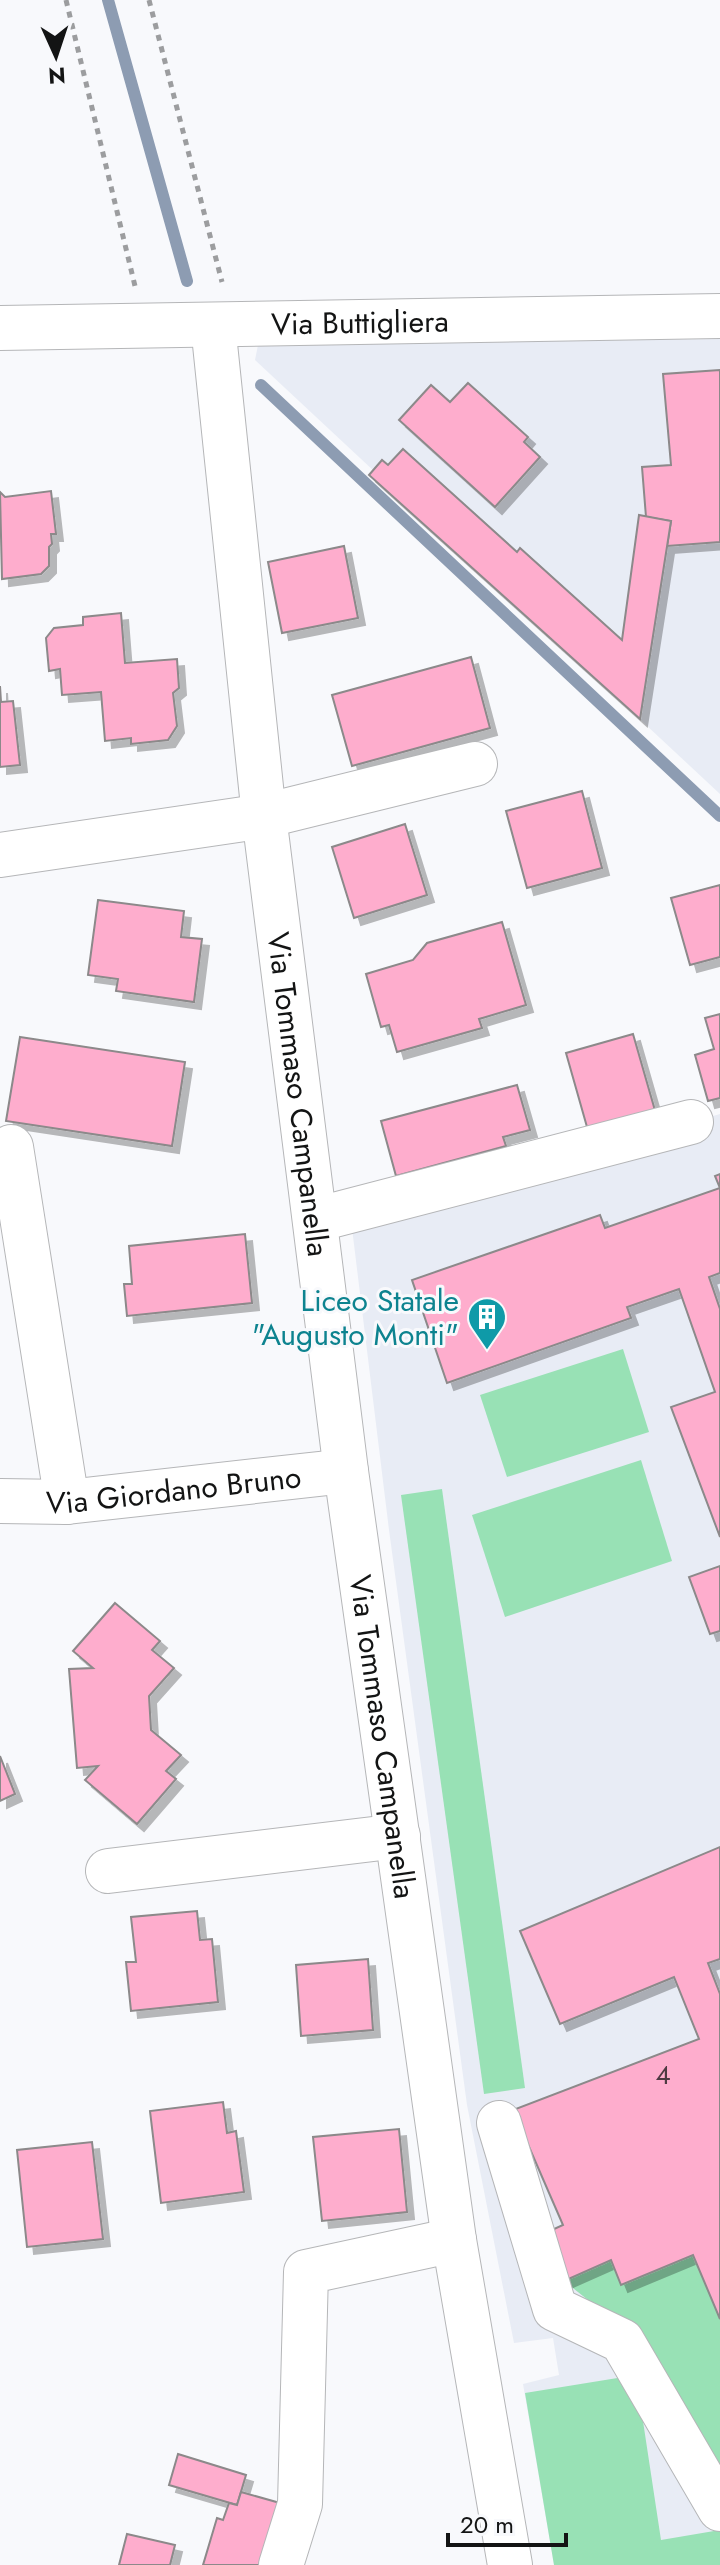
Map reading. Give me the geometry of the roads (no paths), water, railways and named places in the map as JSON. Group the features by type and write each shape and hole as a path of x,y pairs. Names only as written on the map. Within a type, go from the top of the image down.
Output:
{"street":[{"name":"Via Buttigliera","path":"0,328 720,316"},
{"name":"Via Tommaso Campanella","path":"223,325 264,816 346,1471 454,2240 510,2565"},
{"path":"0,855 264,816 475,764"},
{"path":"315,1220 691,1122"},
{"path":"11,1147 67,1502"},
{"name":"Via Giordano Bruno","path":"0,1501 67,1502 346,1471"},
{"path":"108,1871 398,1836"},
{"path":"499,2123 555,2309 622,2341 720,2509"},
{"path":"281,2565 300,2504 306,2272 454,2240"}],"waterway":[{"path":"108,0 187,281"},
{"path":"261,385 720,816"}],"place":[{"name":"Liceo Statale \"Augusto Monti\"","path":"487,1351"}]}
